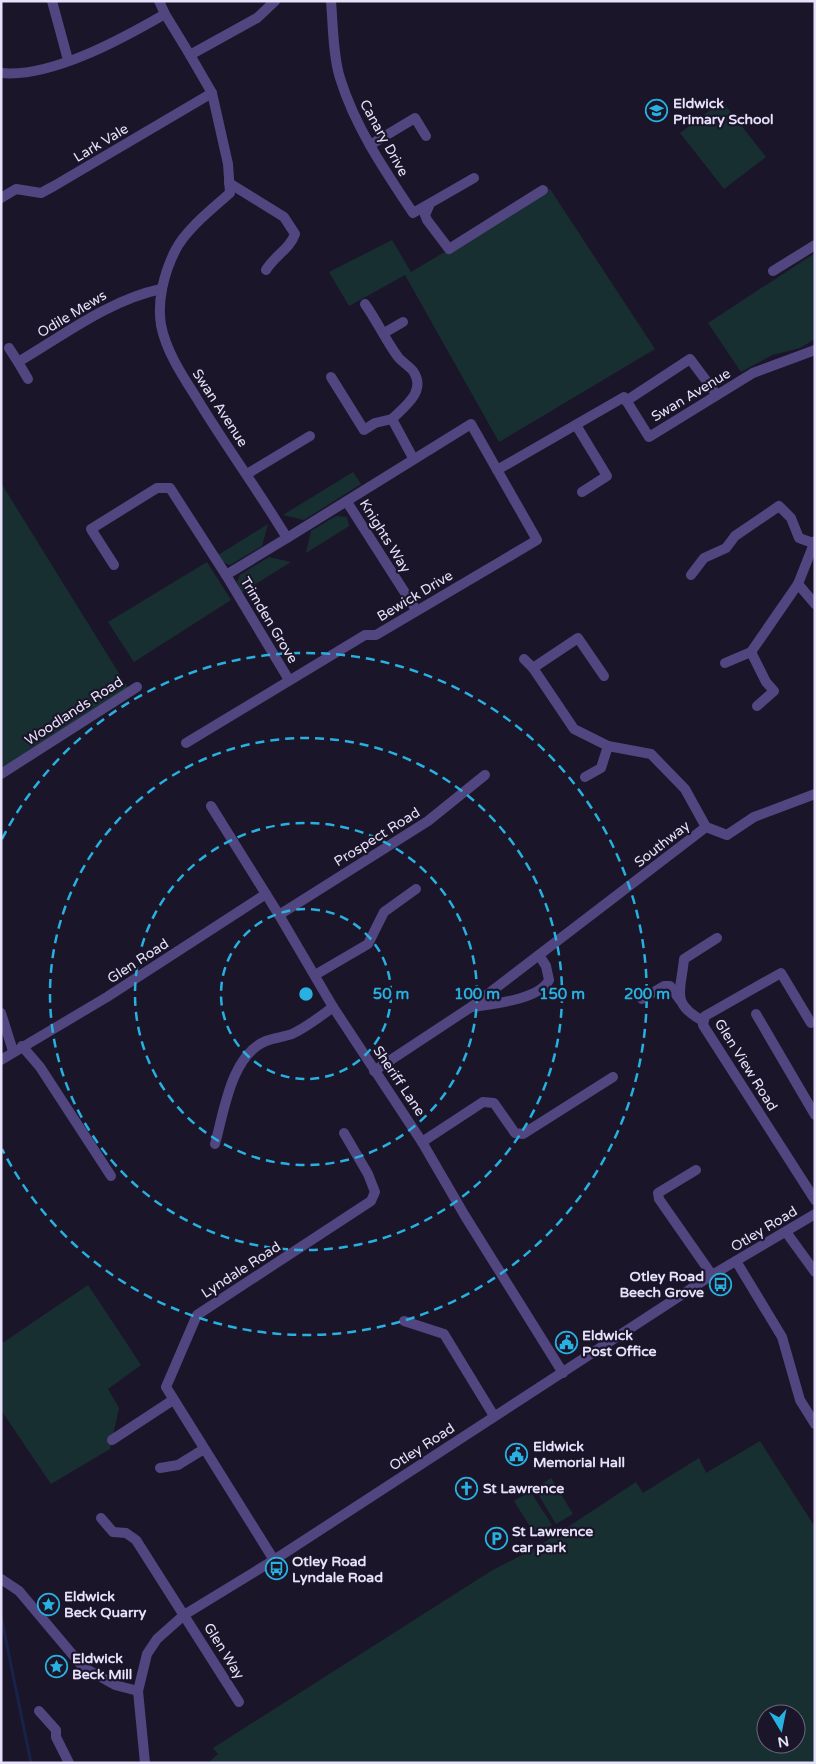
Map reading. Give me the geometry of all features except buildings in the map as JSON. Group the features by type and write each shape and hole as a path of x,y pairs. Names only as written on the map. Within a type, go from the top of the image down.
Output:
{"street":[{"path":"52,1 68,60"},
{"path":"159,1 212,93 228,164 229,183 284,217 295,234 292,243 274,257 266,270"},
{"path":"190,55 257,18 275,1"},
{"name":"Canary Drive","path":"331,1 339,76 370,145 413,214 474,178"},
{"path":"1,74 35,72 68,60 122,40 165,14"},
{"name":"Lark Vale","path":"1,198 16,189 41,193 212,93"},
{"path":"370,145 416,118 426,136"},
{"name":"Swan Avenue","path":"229,183 230,193 204,216 176,250 161,289 161,325 172,357 214,427 247,474 287,538"},
{"path":"429,206 425,215 427,220 449,250 543,190"},
{"path":"773,271 815,245"},
{"name":"Odile Mews","path":"18,362 116,304 138,294 161,289"},
{"path":"331,377 364,430 375,423 392,419 413,399 417,389 417,378 412,369 399,358 365,304"},
{"path":"384,333 403,322"},
{"path":"8,348 28,379"},
{"name":"Swan Avenue","path":"626,401 649,437 753,373 815,350"},
{"path":"226,575 471,424 497,470 624,397 626,401 690,359 717,395"},
{"path":"392,419 413,458"},
{"path":"576,425 607,476 582,492"},
{"path":"247,474 310,436"},
{"name":"Bewick Drive","path":"186,743 365,634 376,635 537,540 497,470"},
{"name":"Trimden Grove","path":"114,565 91,529 157,488 170,488 226,575 289,680"},
{"name":"Knights Way","path":"347,502 416,610"},
{"path":"690,575 704,558 726,548 735,536 779,506 791,518 799,538 814,542 798,584 751,652 725,662"},
{"path":"798,584 815,604"},
{"path":"533,668 578,638 604,676"},
{"path":"751,652 766,682 774,691 757,706"},
{"path":"524,659 533,668 574,729 608,746 651,754 685,789 706,827"},
{"name":"Woodlands Road","path":"1,774 137,687"},
{"path":"586,777 601,768 608,746"},
{"name":"Prospect Road","path":"279,915 428,821 485,775"},
{"name":"Southway","path":"374,1071 471,1007 706,827 727,835 754,817 815,794"},
{"name":"Sheriff Lane","path":"210,806 279,915 333,1007 422,1142 465,1216 563,1373"},
{"path":"315,975 368,944 384,912 416,889"},
{"name":"Glen Road","path":"1,1060 107,997 266,894"},
{"path":"680,1000 684,959 716,938"},
{"name":"Southway","path":"471,1007 499,1004 540,991 549,980 546,966 539,955"},
{"name":"Glen View Road","path":"811,1023 781,973 705,1016 703,1021 703,1025 815,1200"},
{"path":"642,999 664,986 670,986 686,1012 703,1021"},
{"path":"215,1144 232,1081 239,1066 251,1052 264,1042 307,1026 333,1007"},
{"path":"1,1013 13,1052"},
{"path":"756,1014 815,1115"},
{"path":"22,1046 40,1067 111,1176"},
{"path":"422,1142 483,1102 494,1103 515,1133 522,1134 613,1077"},
{"name":"Lyndale Road","path":"274,1560 166,1387 197,1315 371,1201 375,1192 368,1174 344,1133"},
{"path":"696,1170 658,1193 659,1199 712,1275"},
{"name":"Otley Road","path":"145,1763 138,1691 147,1654 157,1639 184,1615 274,1560 712,1275 815,1214"},
{"path":"786,1232 815,1272"},
{"path":"736,1261 782,1337 800,1400 815,1424"},
{"path":"404,1321 444,1334 494,1416"},
{"path":"112,1440 173,1400"},
{"path":"160,1468 178,1465 204,1449"},
{"name":"Glen Way","path":"101,1518 114,1532 126,1533 136,1540 239,1702"},
{"path":"1,1579 19,1591 83,1667 115,1685 138,1691"},
{"path":"39,1711 56,1730 56,1737 70,1763"}],"green space":[{"path":"722,101 766,157 724,189 680,133"},
{"path":"550,189 655,349 499,442 405,275 349,306 329,272 392,240 411,272"},
{"path":"815,253 815,339 800,348 772,355 741,372 708,323"},
{"path":"353,472 361,484 304,520 283,515"},
{"path":"1,483 128,688 1,771"},
{"path":"336,516 347,517 349,526 306,553 311,531"},
{"path":"268,524 262,546 230,565 222,562 218,555"},
{"path":"269,557 291,562 241,593 237,582 240,575"},
{"path":"207,562 231,600 134,662 108,622"},
{"path":"88,1285 141,1365 108,1389 119,1408 110,1449 51,1484 1,1410 1,1344"},
{"path":"760,1441 815,1527 815,1763 208,1763 218,1754 213,1748 491,1571 539,1546 636,1482 643,1493 699,1458 706,1473"},
{"path":"551,1478 573,1514 556,1524 535,1489"},
{"path":"530,1491 552,1525 536,1536 514,1501"}],"waterway":[{"path":"1,1616 31,1763"}],"place":[{"name":"Eldwick Primary School","path":"657,111"},
{"name":"Otley Road Beech Grove","path":"720,1284"},
{"name":"Eldwick Post Office","path":"566,1343"},
{"name":"Eldwick Memorial Hall","path":"517,1454"},
{"name":"St Lawrence","path":"467,1488"},
{"name":"St Lawrence car park","path":"496,1539"},
{"name":"Otley Road Lyndale Road","path":"276,1569"},
{"name":"Eldwick Beck Quarry","path":"48,1604"},
{"name":"Eldwick Beck Mill","path":"56,1666"}]}
